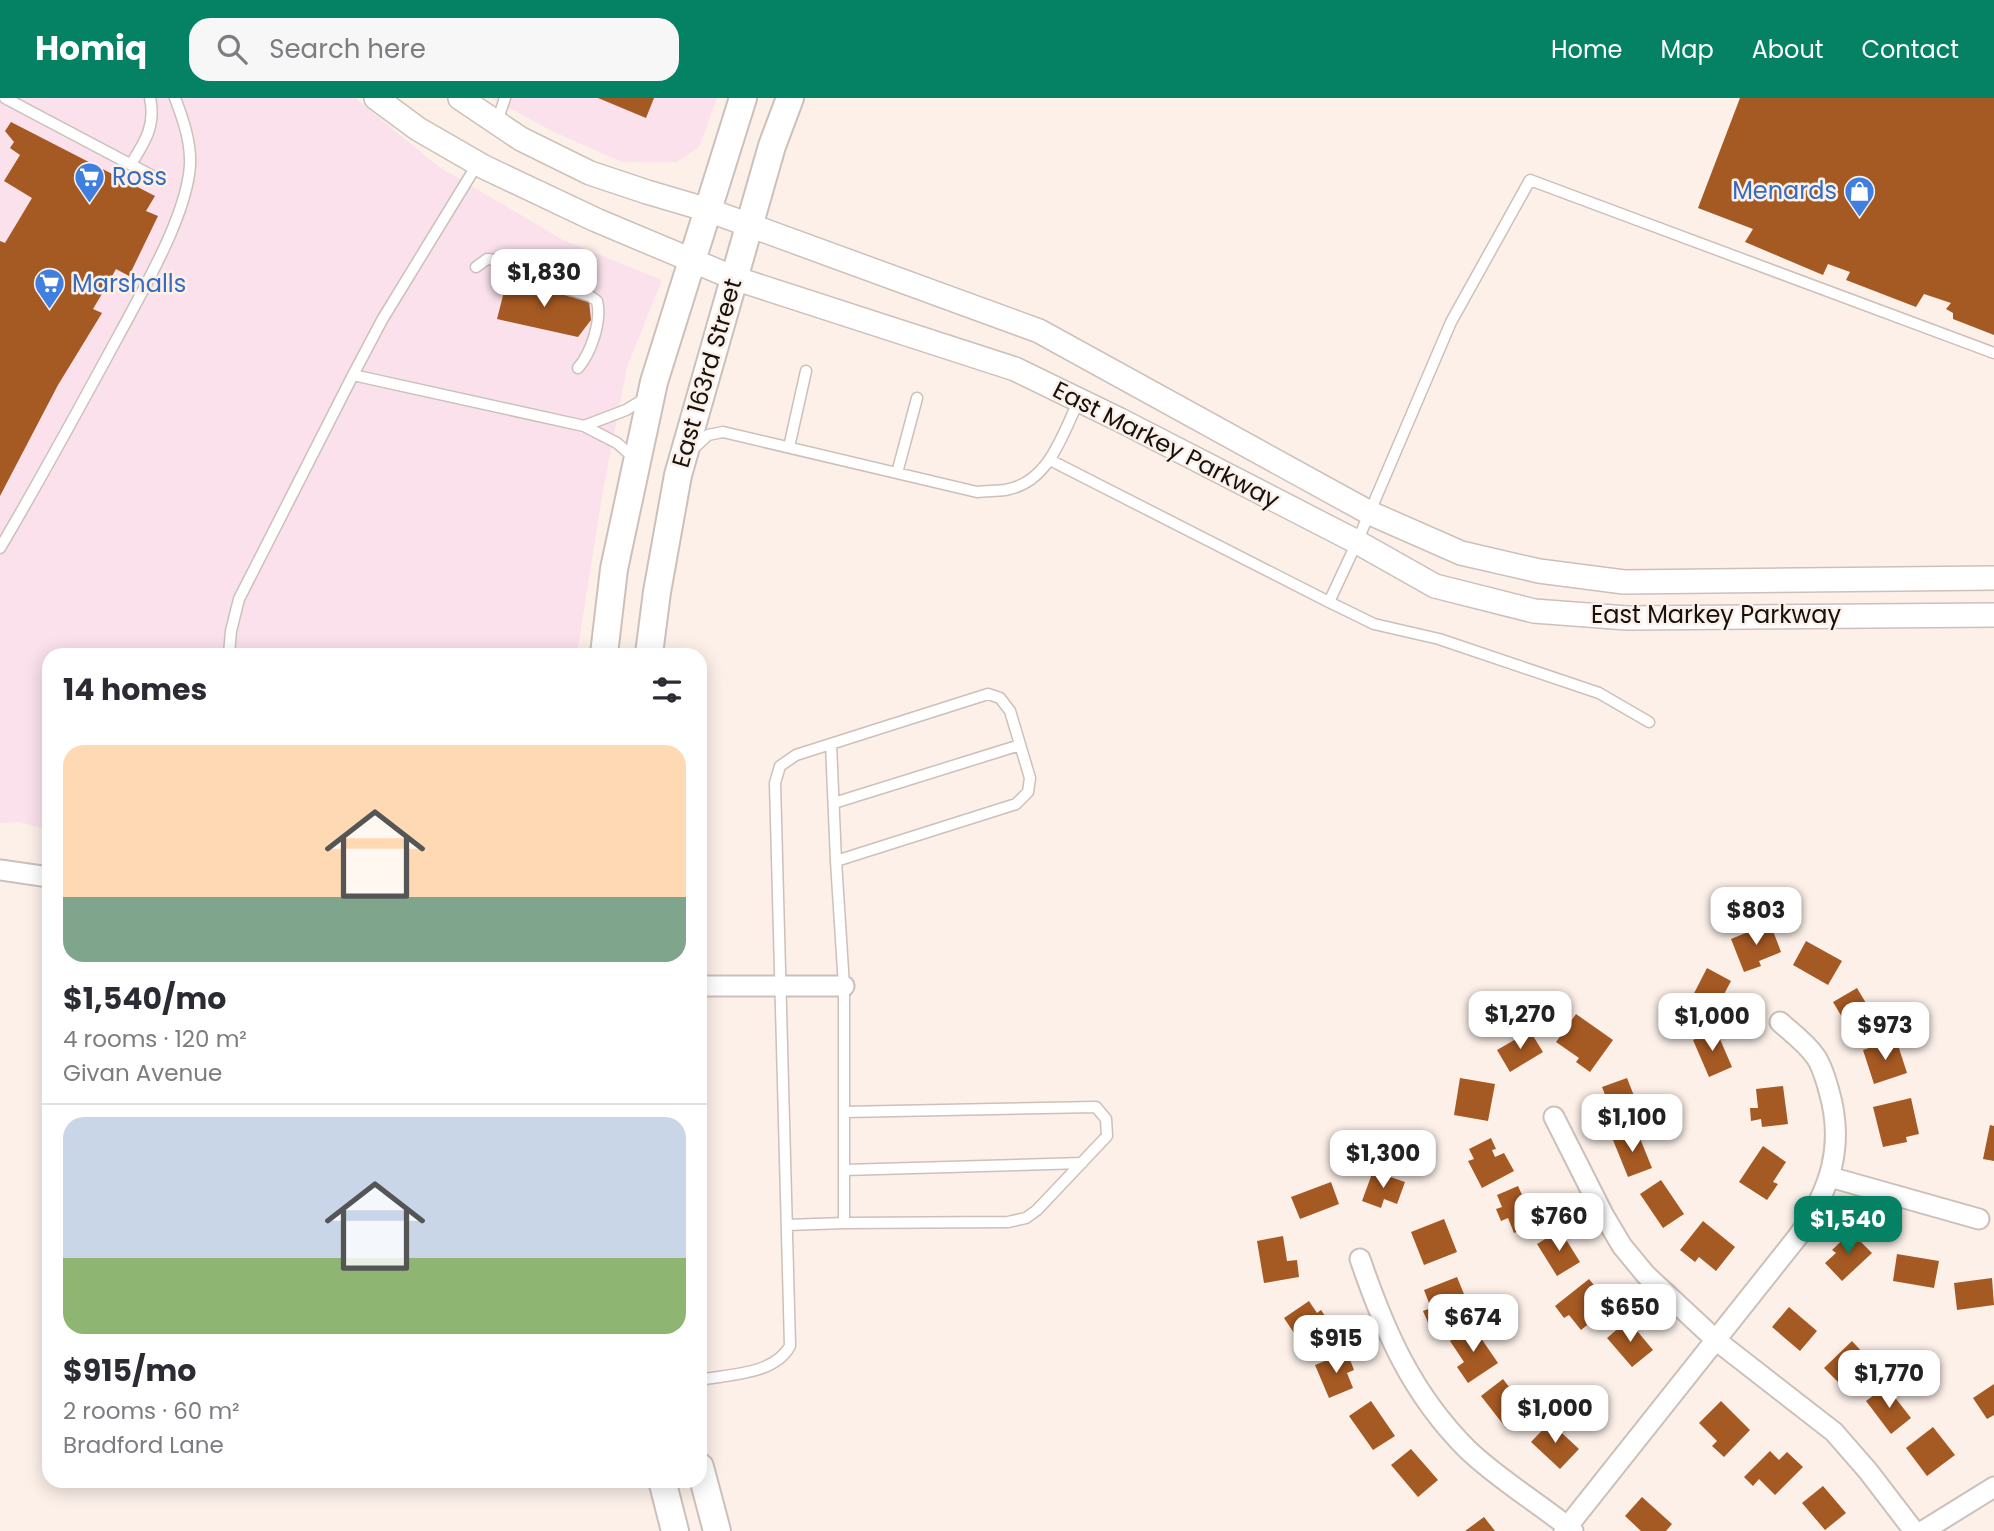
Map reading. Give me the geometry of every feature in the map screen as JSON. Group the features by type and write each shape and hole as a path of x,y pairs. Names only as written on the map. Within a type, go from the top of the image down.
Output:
{"main road":[{"name":"East 163rd Street","path":"605,648 614,569 652,392 743,98"},
{"name":"East 163rd Street","path":"650,648 657,592 682,459 772,146 790,98"},
{"path":"664,1488 676,1531"},
{"path":"706,1488 717,1531"}],"street":[{"name":"East Markey Parkway","path":"376,98 418,130 478,163 692,262 1015,369 1357,542 1436,586 1534,611 1627,618 1994,615"},
{"name":"East Markey Parkway","path":"460,98 521,139 590,173 708,209 1039,331 1370,513 1461,553 1539,571 1625,582 1994,578"},
{"path":"0,870 42,876"},
{"path":"707,986 845,986"},
{"path":"1360,1259 1388,1335 1423,1398 1468,1450 1568,1530 1799,1235 1817,1208 1830,1177 1836,1130 1827,1083 1817,1057 1780,1022"},
{"path":"1554,1117 1603,1214 1622,1246 1646,1275 1717,1341 1834,1432 1914,1531"},
{"path":"1830,1177 1979,1219"},
{"path":"1923,1531 1994,1487"}],"lane":[{"path":"5,98 159,180"},
{"path":"131,164 151,128 153,112 150,98"},
{"path":"0,548 146,286 167,241 185,193 190,166 188,139 175,98"},
{"path":"497,122 505,98"},
{"path":"230,648 239,599 387,311 478,163"},
{"path":"1329,602 1451,322 1530,180 1994,352"},
{"path":"476,267 487,259 498,260 523,276 590,296 597,301 599,310 587,358 578,368"},
{"path":"789,447 806,371"},
{"path":"354,375 584,426 617,443 638,460"},
{"path":"584,426 626,410 652,392"},
{"path":"897,473 916,398"},
{"path":"682,459 708,435 723,432 977,492 1007,490 1035,478 1050,460 1079,400"},
{"path":"1050,460 1374,624 1439,639 1599,693 1650,722"},
{"path":"707,1379 767,1367 783,1358 790,1346 775,783 780,766 796,755 988,694 1000,698 1010,711 1030,778 1028,792 1016,804 836,861"},
{"path":"831,744 845,986 844,1223"},
{"path":"834,803 1020,745"},
{"path":"787,1224 1008,1222 1026,1218 1037,1210 1107,1136 1106,1119 1096,1107 844,1112"},
{"path":"844,1170 1082,1163"}],"shaded area":[{"path":"0,98 355,98 439,167 563,240 662,280 627,367 602,496 578,648 42,648 42,828 18,822 0,823"},
{"path":"491,98 717,98 699,147 677,162 622,162 554,132"}],"building":[{"path":"598,98 654,98 646,118"},
{"name":"Menards","path":"1740,98 1994,98 1994,335 1953,319 1953,313 1946,309 1951,303 1924,294 1916,307 1846,280 1850,272 1828,264 1823,275 1745,242 1753,229 1698,208"},
{"path":"11,122 155,196 146,211 158,216 129,276 116,269 93,309 102,313 58,385 0,496 0,241 5,243 32,198 4,181 20,155 10,148 14,142 5,131"},
{"path":"507,280 589,301 591,320 578,337 497,319"},
{"path":"1770,923 1781,952 1759,961 1761,966 1744,972 1731,939"},
{"path":"1806,941 1842,961 1828,985 1793,965"},
{"path":"1707,968 1731,981 1712,1017 1688,1005"},
{"path":"1857,988 1876,1020 1852,1034 1833,1002"},
{"path":"1576,1014 1613,1040 1590,1072 1576,1062 1579,1058 1556,1042"},
{"path":"1716,1030 1732,1067 1709,1077 1693,1040"},
{"path":"1530,1031 1543,1052 1510,1072 1497,1050"},
{"path":"1896,1039 1907,1073 1874,1084 1863,1050"},
{"path":"1460,1078 1495,1084 1488,1121 1454,1115"},
{"path":"1627,1078 1640,1111 1615,1120 1602,1087"},
{"path":"1783,1086 1788,1124 1762,1127 1761,1119 1751,1121 1750,1108 1758,1108 1756,1089"},
{"path":"1911,1098 1919,1134 1906,1137 1907,1142 1883,1147 1873,1107"},
{"path":"1990,1125 1994,1126 1994,1161 1983,1159"},
{"path":"1637,1131 1652,1168 1628,1177 1613,1140"},
{"path":"1491,1138 1496,1149 1492,1150 1495,1157 1504,1153 1514,1171 1482,1188 1468,1161 1474,1159 1469,1149"},
{"path":"1763,1146 1786,1162 1773,1182 1778,1184 1767,1200 1739,1182"},
{"path":"1373,1171 1405,1182 1397,1204 1384,1199 1381,1208 1362,1201"},
{"path":"1661,1180 1684,1214 1663,1228 1640,1194"},
{"path":"1331,1182 1339,1204 1300,1219 1291,1197"},
{"path":"1518,1186 1523,1197 1528,1195 1534,1207 1545,1203 1551,1218 1514,1233 1508,1218 1501,1221 1496,1209 1502,1207 1497,1195"},
{"path":"1444,1219 1457,1252 1424,1265 1411,1232"},
{"path":"1703,1221 1735,1247 1716,1271 1699,1257 1695,1262 1680,1250"},
{"path":"1560,1230 1580,1262 1557,1276 1537,1244"},
{"path":"1851,1232 1872,1253 1842,1281 1825,1263 1836,1253 1832,1250"},
{"path":"1283,1236 1287,1261 1297,1260 1299,1277 1264,1283 1257,1241"},
{"path":"1897,1254 1939,1261 1934,1288 1893,1281"},
{"path":"1457,1277 1471,1311 1430,1327 1423,1311 1431,1308 1424,1290"},
{"path":"1992,1278 1994,1305 1957,1310 1954,1283"},
{"path":"1589,1279 1611,1306 1581,1330 1569,1315 1564,1318 1555,1306"},
{"path":"1309,1301 1317,1313 1321,1310 1333,1328 1304,1348 1284,1318"},
{"path":"1789,1307 1817,1331 1800,1351 1772,1327"},
{"path":"1628,1320 1653,1350 1632,1367 1607,1338"},
{"path":"1472,1325 1498,1363 1468,1383 1457,1367 1464,1362 1450,1341"},
{"path":"1852,1341 1877,1368 1850,1394 1824,1368"},
{"path":"1347,1352 1354,1370 1347,1373 1353,1388 1329,1398 1315,1365"},
{"path":"1503,1379 1528,1412 1506,1428 1481,1396"},
{"path":"1994,1384 1994,1415 1987,1419 1973,1398"},
{"path":"1886,1386 1911,1418 1891,1434 1866,1401"},
{"path":"1371,1401 1395,1436 1373,1450 1349,1416"},
{"path":"1721,1401 1750,1430 1724,1457 1712,1446 1717,1441 1699,1423"},
{"path":"1550,1422 1579,1449 1560,1469 1531,1442"},
{"path":"1933,1427 1955,1455 1927,1476 1906,1448"},
{"path":"1411,1449 1438,1480 1418,1497 1391,1465"},
{"path":"1770,1451 1779,1460 1787,1452 1803,1467 1775,1495 1759,1479 1753,1486 1744,1477"},
{"path":"1823,1486 1846,1513 1825,1530 1802,1503"},
{"path":"1642,1497 1672,1524 1666,1531 1641,1531 1625,1516"},
{"path":"1484,1517 1495,1531 1465,1531"}],"place":[{"name":"Ross","path":"89,204"},
{"name":"Menards","path":"1860,218"},
{"name":"Marshalls","path":"49,311"}]}
